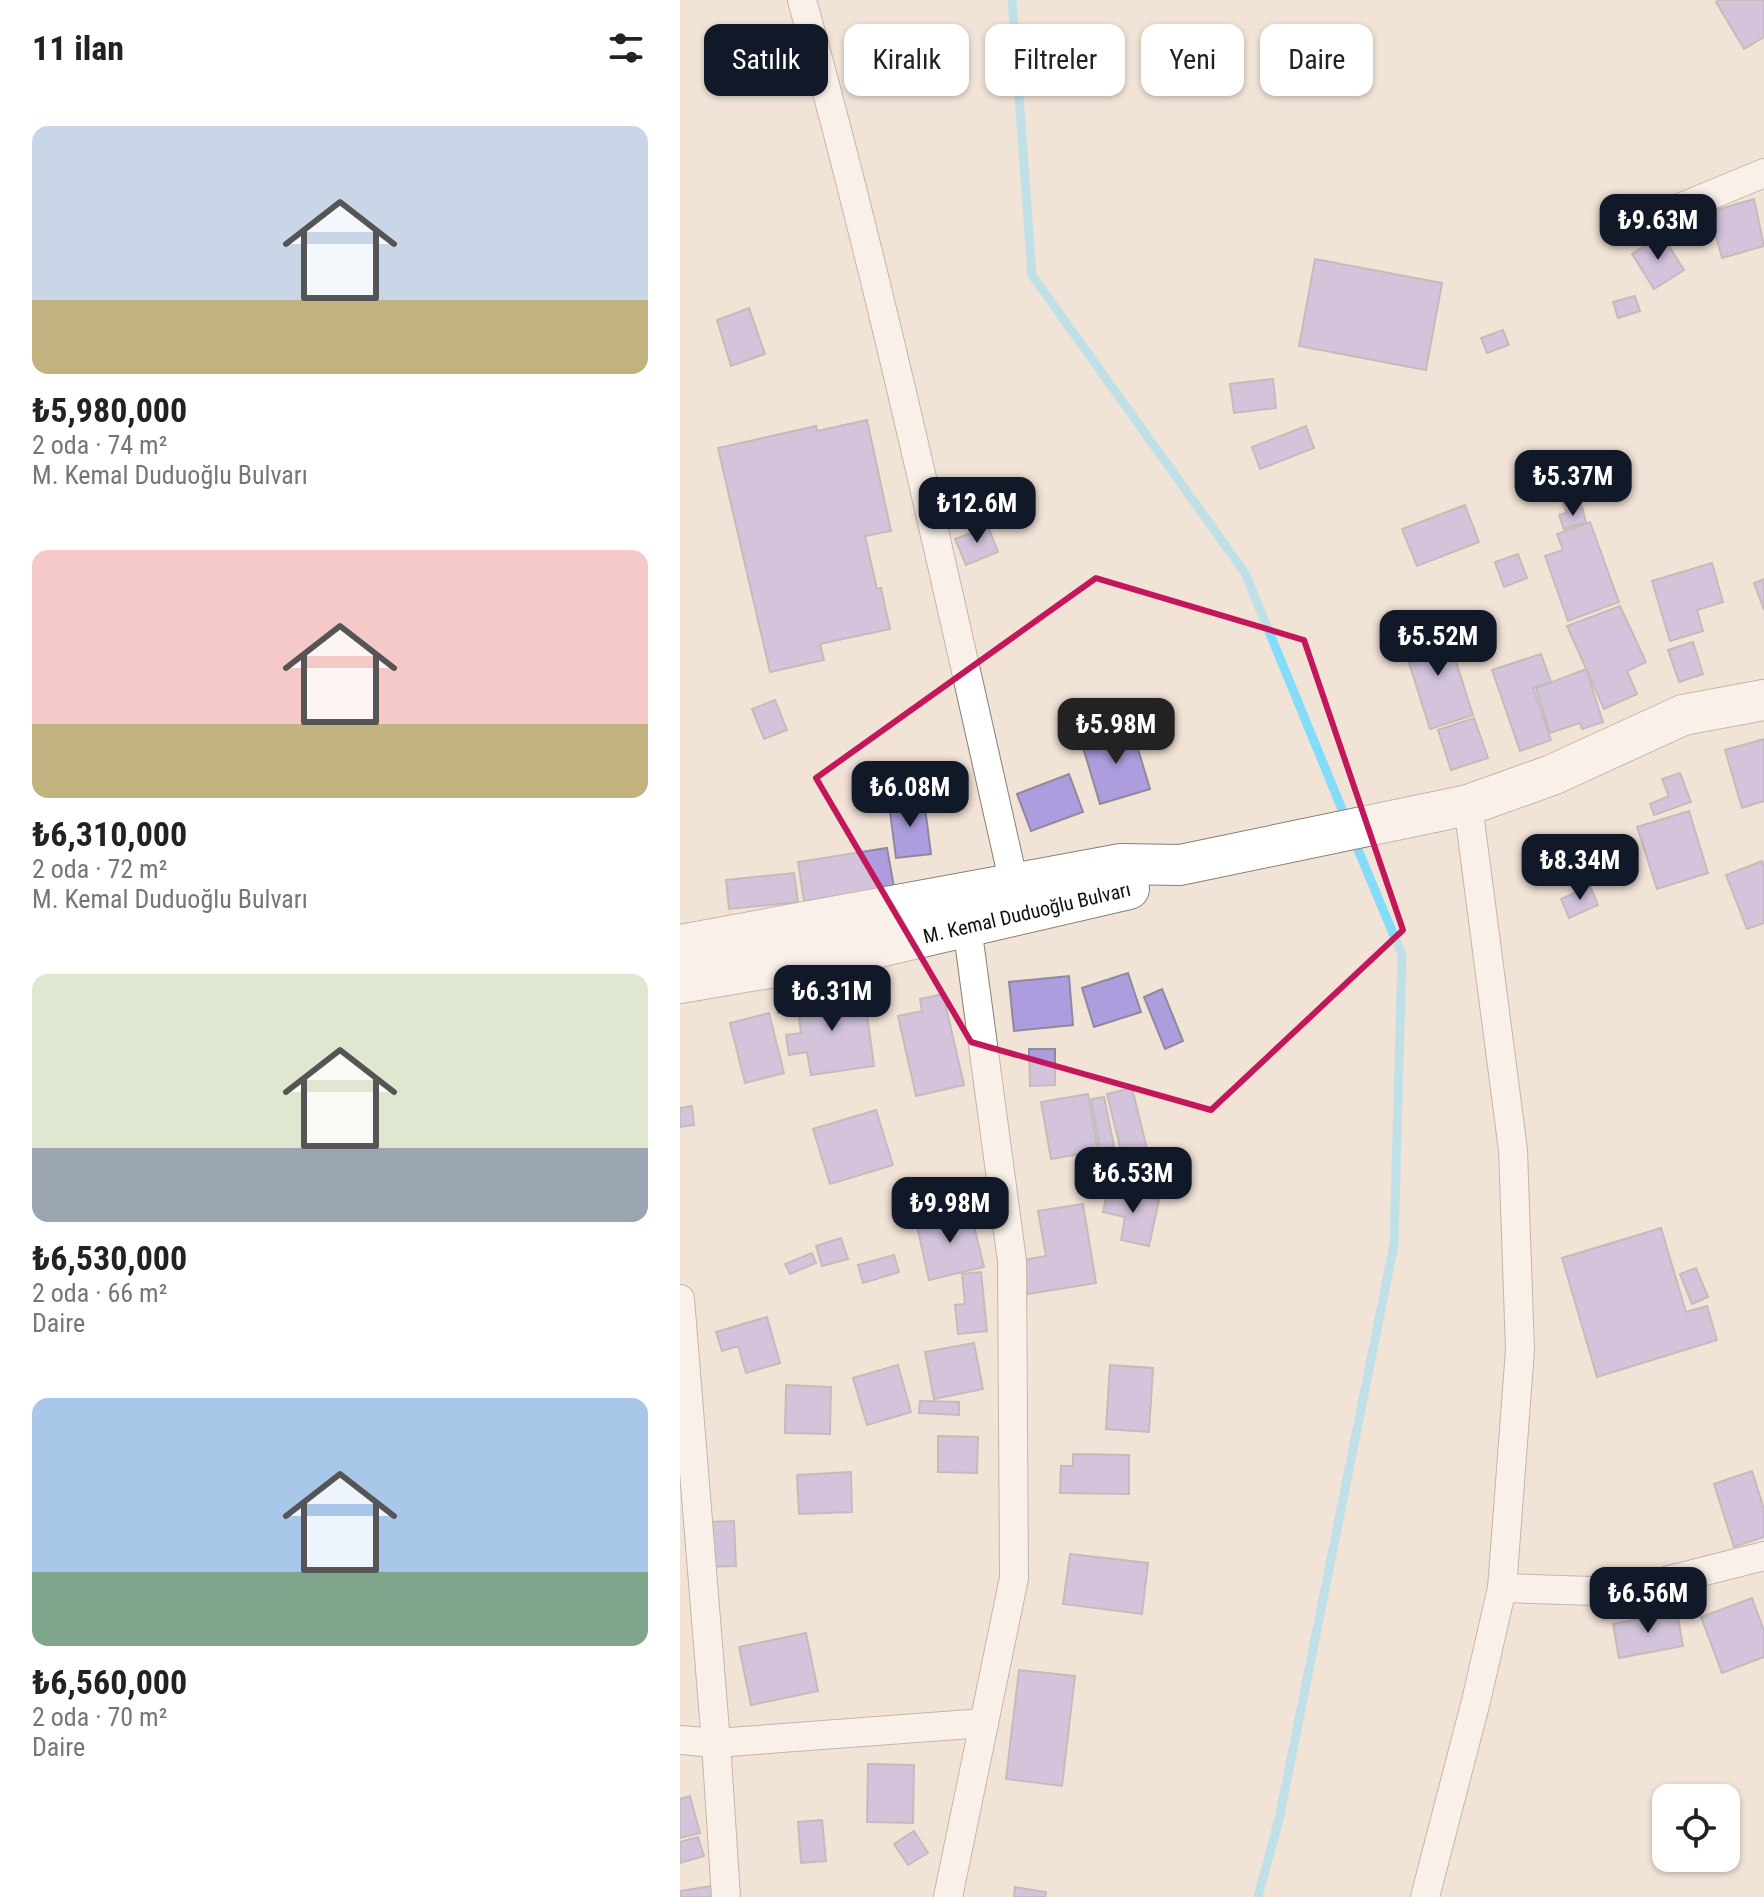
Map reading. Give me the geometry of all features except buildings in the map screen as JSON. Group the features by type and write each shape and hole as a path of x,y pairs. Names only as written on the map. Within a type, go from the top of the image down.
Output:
{"street":[{"path":"802,0 847,164 919,463 1018,898"},
{"path":"1665,214 1764,173"},
{"name":"M. Kemal Duduoğlu Bulvarı","path":"680,945 965,909 1018,898 1131,888 1180,865 1468,805 1552,775 1683,715 1764,700"},
{"path":"1425,1897 1502,1588 1520,1350 1513,1150 1468,805"},
{"path":"948,1897 1014,1578 1012,1261 965,909"},
{"name":"M. Kemal Duduoğlu Bulvarı","path":"680,983 840,956 965,909"},
{"path":"680,1299 726,1897"},
{"path":"1502,1588 1622,1592 1764,1556"},
{"path":"680,1740 716,1743 984,1723"}],"highlighted area":[{"path":"1096,578 1304,640 1403,930 1211,1110 971,1042 816,778"}],"waterway":[{"path":"1012,0 1032,275 1245,573 1346,819"},
{"path":"1258,1897 1279,1819 1394,1244 1402,955 1354,840"}]}
